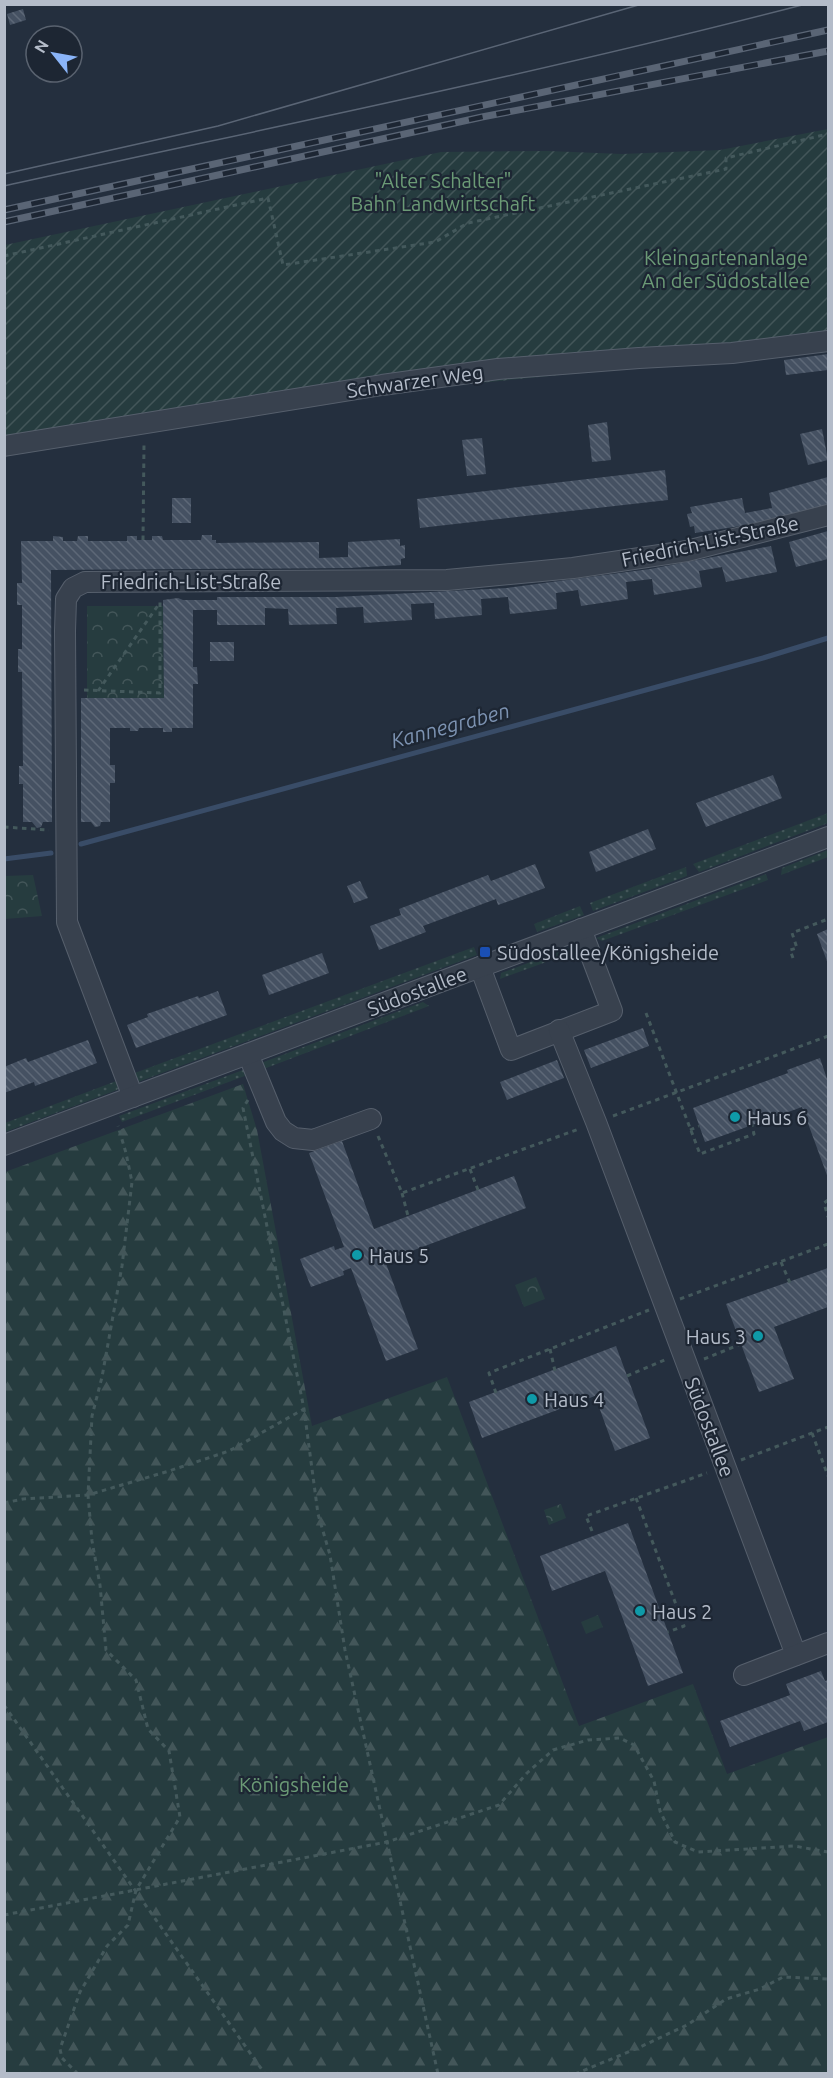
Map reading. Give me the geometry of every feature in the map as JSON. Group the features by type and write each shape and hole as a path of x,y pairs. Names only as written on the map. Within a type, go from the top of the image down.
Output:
{"street":[{"name":"Schwarzer Weg","path":"4,446 382,385 498,369 732,352 828,341"},
{"name":"Friedrich-List-Straße","path":"133,1097 67,922 64,689 66,599 73,588 85,582 160,580 447,580 573,568 687,550 828,515"},
{"name":"Südostallee","path":"4,1146 828,837"},
{"path":"480,968 511,1050 612,1011 581,929"},
{"name":"Südostallee","path":"559,1030 596,1122 796,1655"},
{"path":"248,1054 276,1122 283,1131 294,1138 313,1140 371,1119"},
{"path":"744,1675 828,1642"}],"path":[{"path":"4,256 268,198 283,265 435,242 468,223 726,169 726,158 828,134"},
{"path":"143,540 144,425"},
{"path":"64,689 160,693 160,580"},
{"path":"98,691 160,603"},
{"path":"4,827 66,831"},
{"path":"793,958 790,950 797,948 792,933 828,919"},
{"path":"646,1013 700,1154 754,1134 752,1125"},
{"path":"402,1193 828,1036"},
{"path":"263,1094 249,1098 243,1108 304,1409 318,1514 330,1555 345,1650 438,2073"},
{"path":"371,1119 402,1193 408,1216"},
{"path":"78,2073 62,2058 60,2049 80,1992 107,1946 128,1925 136,1890 180,1817 169,1751 148,1729 136,1680 105,1650 100,1586 92,1541 88,1495 92,1416 102,1377 122,1266 132,1182 118,1126"},
{"path":"690,1130 699,1126"},
{"path":"470,1169 478,1190"},
{"path":"828,1200 824,1203 828,1216"},
{"path":"781,1261 790,1283"},
{"path":"627,1376 741,1344"},
{"path":"550,1348 555,1371"},
{"path":"4,1503 22,1499 88,1495 229,1451 304,1409"},
{"path":"592,1531 586,1516 725,1467 828,1427"},
{"path":"812,1433 828,1476"},
{"path":"636,1498 684,1626 668,1632"},
{"path":"4,1705 265,2073"},
{"path":"4,1915 387,1842 499,1805 527,1773 553,1750 588,1740 620,1738 634,1745 654,1781 660,1811 675,1842 698,1852 794,1846 828,1852"},
{"path":"575,2073 638,2048 687,2025 726,1999 760,1989 783,1977 828,1979"}],"green space":[{"name":"Kleingartenanlage An der Südostallee","path":"828,129 828,349 375,393 5,456 5,245 441,152 548,151 622,154 720,150"},
{"path":"87,606 163,606 164,698 87,698"},
{"path":"828,813 828,823 699,872 693,864"},
{"path":"828,850 828,857 781,875 782,868"},
{"path":"686,867 687,876 593,911 590,903"},
{"path":"766,874 768,880 602,941 596,938"},
{"path":"33,875 42,916 5,919 5,876"},
{"path":"580,906 584,915 537,932 534,924"},
{"path":"573,946 579,950 500,979 501,973"},
{"path":"474,947 477,955 138,1082 132,1074"},
{"path":"423,1002 429,1006 261,1070 261,1063"},
{"path":"243,1070 250,1074 122,1122 119,1116"},
{"path":"119,1080 120,1086 117,1090 5,1132 5,1123"},
{"name":"Königsheide","path":"243,1084 257,1130 312,1426 447,1377 579,1726 693,1684 727,1774 828,1737 828,2073 5,2073 5,1172"},
{"path":"536,1277 545,1299 524,1307 515,1285"},
{"path":"561,1504 566,1518 549,1525 544,1510"},
{"path":"598,1615 603,1627 586,1634 581,1622"}],"building":[{"path":"23,9 26,20 10,25 7,14"},
{"path":"828,354 828,370 786,375 784,360"},
{"path":"607,422 611,460 592,462 588,425"},
{"path":"822,429 828,460 808,465 800,434"},
{"path":"482,438 486,474 467,476 462,440"},
{"path":"665,470 668,500 420,528 417,499"},
{"path":"828,477 828,506 747,525 695,533 694,526 690,527 687,514 692,513 690,507 742,498 745,513 772,508 769,493"},
{"path":"172,498 191,498 191,523 172,523"},
{"path":"828,531 828,559 796,567 789,542"},
{"path":"202,535 212,535 212,540 216,540 216,543 319,542 319,558 348,557 348,542 400,539 400,546 405,545 405,558 401,559 401,565 349,568 51,570 52,822 43,822 41,827 37,828 32,822 23,822 23,784 19,784 19,766 23,766 22,672 18,672 18,649 22,649 22,605 17,605 17,583 22,583 21,541 53,541 53,536 63,537 63,541 77,541 78,536 88,536 88,541 127,541 127,536 137,536 137,540 152,540 152,536 162,536 163,540 201,540"},
{"path":"771,546 777,572 726,582 722,567 699,571 702,587 654,595 652,579 626,582 628,599 581,606 578,590 556,593 557,609 510,614 508,597 481,599 482,615 435,619 434,603 411,604 412,620 364,623 363,607 336,608 337,624 289,625 288,609 265,608 265,625 217,625 217,610 193,610 193,667 197,667 198,684 193,684 193,728 172,728 172,732 163,732 163,728 139,728 138,731 130,731 130,728 110,728 110,765 115,765 115,783 110,783 110,822 101,822 100,826 95,827 91,822 81,822 81,698 164,698 163,600 178,598 217,600 217,597 336,597 507,588 650,569"},
{"path":"210,642 234,642 234,661 210,661"},
{"path":"773,775 782,798 706,827 696,803"},
{"path":"648,829 656,849 596,872 589,852"},
{"path":"535,864 545,888 498,905 496,899 423,926 426,932 379,950 370,926 401,915 399,909 488,875 491,881"},
{"path":"360,881 368,898 354,903 347,886"},
{"path":"828,929 828,964 817,934"},
{"path":"322,953 329,973 269,995 262,975"},
{"path":"218,991 227,1015 136,1048 127,1025 148,1017 147,1014"},
{"path":"643,1028 649,1046 591,1068 584,1050"},
{"path":"88,1040 97,1063 35,1086 34,1082 4,1093 4,1067 26,1058 28,1062"},
{"name":"Haus 6","path":"820,1058 828,1082 828,1178 802,1107 705,1142 693,1108 788,1073 787,1070"},
{"path":"557,1060 564,1078 507,1100 500,1082"},
{"name":"Haus 5","path":"342,1141 374,1229 514,1176 526,1208 385,1261 418,1349 386,1361 351,1268 343,1271 344,1275 311,1287 300,1259 334,1246 335,1250 344,1247 309,1153"},
{"name":"Haus 3","path":"828,1268 828,1307 774,1327 794,1379 759,1392 726,1304"},
{"name":"Haus 4","path":"616,1346 650,1438 615,1451 595,1396 482,1438 469,1402"},
{"name":"Haus 2","path":"628,1523 683,1673 648,1686 605,1571 552,1591 540,1556"},
{"path":"821,1671 825,1681 828,1680 828,1722 804,1731 800,1721 730,1747 720,1721 790,1695 786,1684"}],"waterway":[{"name":"Kannegraben","path":"81,844 763,658 828,638"},
{"name":"Kannegraben","path":"4,859 51,853"}],"tram line":[{"path":"4,174 218,126 642,4"},
{"path":"4,186 506,76 806,4"}],"railway":[{"path":"4,210 828,30"},
{"path":"4,222 482,117 828,51"}],"place":[{"name":"Südostallee/Königsheide","path":"485,952"},
{"name":"Haus 6","path":"735,1117"},
{"name":"Haus 5","path":"357,1255"},
{"name":"Haus 3","path":"758,1336"},
{"name":"Haus 4","path":"532,1399"},
{"name":"Haus 2","path":"640,1611"}],"park label":[{"name":"\"Alter Schalter\" Bahn Landwirtschaft","path":"443,192"}]}
